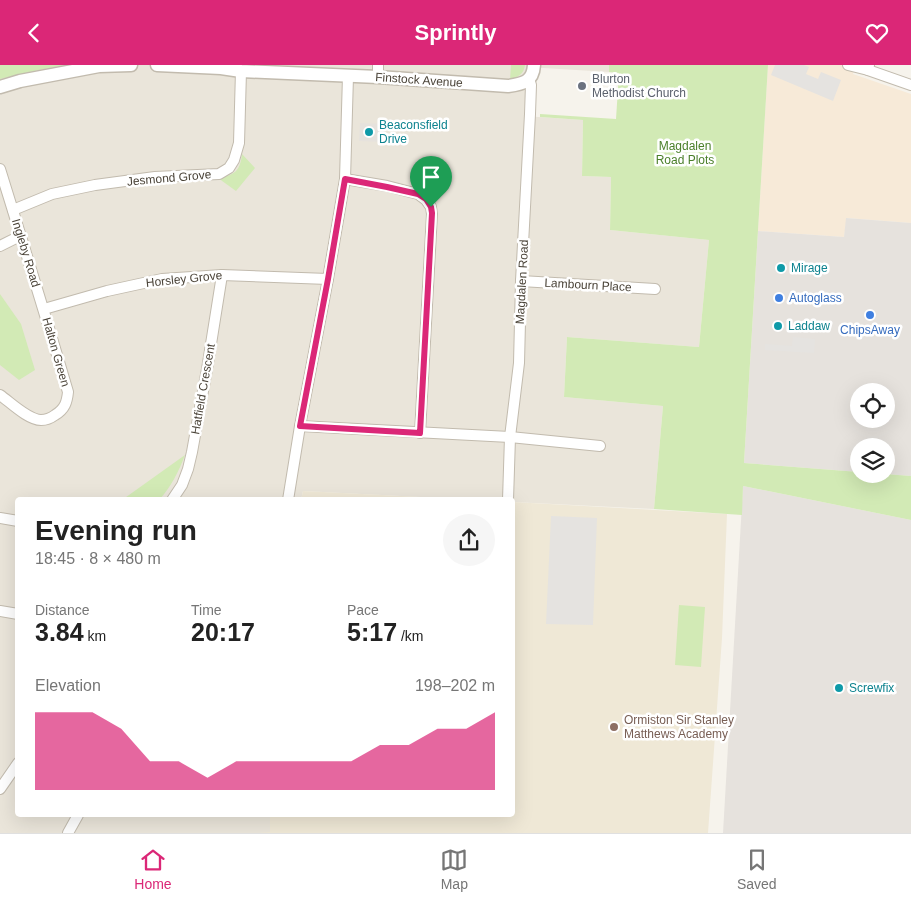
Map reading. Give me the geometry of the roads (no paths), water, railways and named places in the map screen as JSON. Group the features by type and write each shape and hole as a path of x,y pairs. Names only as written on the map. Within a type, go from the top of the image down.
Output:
{"street":[{"path":"0,87 20,81 99,66 131,65"},
{"name":"Finstock Avenue","path":"157,65 348,76 378,71 508,86 520,85 530,79"},
{"name":"Magdalen Road","path":"508,497 510,437 518,363 530,79 534,65"},
{"path":"848,65 868,67 911,85"},
{"name":"Jesmond Grove","path":"13,210 52,194 95,185 155,177 219,174 229,167 234,160 239,143 240,71"},
{"path":"288,497 345,179 348,76"},
{"name":"Ingleby Road","path":"0,169 44,309"},
{"path":"345,179 418,194 426,199 431,207 420,433"},
{"path":"0,246 20,236"},
{"name":"Horsley Grove","path":"44,309 106,291 162,279 222,275 328,279"},
{"name":"Hatfield Crescent","path":"174,497 182,485 192,452 222,275"},
{"name":"Lambourn Place","path":"521,281 655,289"},
{"name":"Halton Green","path":"0,395 27,415 40,420 54,416 65,407 68,392 44,309"},
{"path":"300,426 510,437 600,449 601,435"},
{"path":"0,518 15,520"},
{"path":"0,611 15,614"},
{"path":"0,789 15,767"},
{"path":"68,833 77,817"}],"place":[{"name":"Blurton Methodist Church","path":"582,86"},
{"name":"Beaconsfield Drive","path":"369,132"},
{"name":"Mirage","path":"781,268"},
{"name":"Autoglass","path":"779,298"},
{"name":"ChipsAway","path":"870,315"},
{"name":"Laddaw","path":"778,326"},
{"name":"Screwfix","path":"839,688"},
{"name":"Ormiston Sir Stanley Matthews Academy","path":"614,727"}],"park label":[{"name":"Magdalen Road Plots","path":"685,153"}]}
